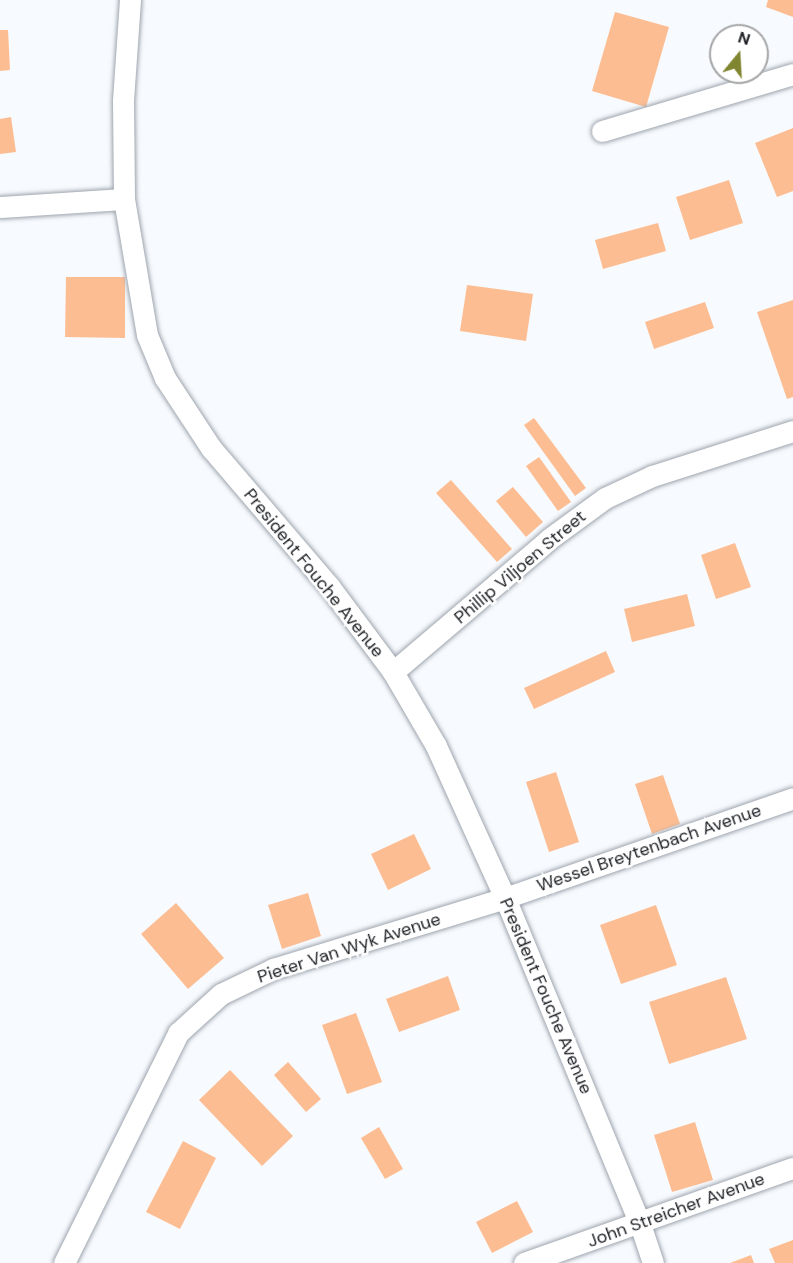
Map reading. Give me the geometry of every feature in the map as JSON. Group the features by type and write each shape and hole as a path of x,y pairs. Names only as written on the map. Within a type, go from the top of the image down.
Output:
{"street":[{"name":"President Fouche Avenue","path":"130,0 123,101 124,199 147,335 165,378 211,448 329,586 393,672 436,746 505,898 640,1224 653,1263"},
{"path":"603,131 793,74"},
{"path":"0,207 124,199"},
{"name":"Phillip Viljoen Street","path":"393,672 549,539 605,498 652,476 793,431"},
{"name":"Wessel Breytenbach Avenue","path":"505,898 793,798"},
{"name":"Pieter Van Wyk Avenue","path":"64,1263 178,1033 220,994 273,969 505,898"},
{"name":"John Streicher Avenue","path":"525,1263 793,1168"}],"building":[{"path":"768,0 793,0 793,17 766,7"},
{"path":"615,12 669,27 646,107 592,91"},
{"path":"0,30 8,30 10,70 0,71"},
{"path":"11,117 16,152 0,154 0,119"},
{"path":"793,128 793,191 777,197 755,143"},
{"path":"729,180 743,223 690,240 676,197"},
{"path":"658,223 666,251 603,269 595,240"},
{"path":"66,277 125,277 125,338 65,337"},
{"path":"467,285 533,294 526,341 460,331"},
{"path":"793,300 793,397 787,399 757,312"},
{"path":"705,302 714,328 654,349 645,322"},
{"path":"534,418 586,488 575,496 524,425"},
{"path":"539,457 571,502 558,511 526,466"},
{"path":"451,480 512,549 497,562 436,493"},
{"path":"513,487 543,522 526,537 496,501"},
{"path":"735,543 751,587 716,599 701,555"},
{"path":"687,594 695,626 632,642 624,609"},
{"path":"606,651 615,672 534,709 524,688"},
{"path":"556,772 579,842 549,852 526,782"},
{"path":"663,775 680,824 652,834 635,784"},
{"path":"414,834 431,869 388,890 371,854"},
{"path":"308,893 321,936 282,949 268,905"},
{"path":"176,903 224,958 188,989 141,934"},
{"path":"656,905 677,965 621,984 600,925"},
{"path":"448,976 460,1010 399,1032 386,999"},
{"path":"726,977 747,1039 669,1064 649,1002"},
{"path":"356,1013 382,1082 347,1094 322,1025"},
{"path":"288,1062 321,1099 306,1112 274,1075"},
{"path":"230,1070 293,1136 262,1166 199,1100"},
{"path":"695,1122 713,1180 672,1192 654,1135"},
{"path":"379,1127 403,1169 385,1179 361,1138"},
{"path":"183,1141 216,1158 180,1229 146,1212"},
{"path":"517,1201 533,1232 492,1253 476,1222"},
{"path":"793,1240 793,1263 775,1263 769,1249"},
{"path":"751,1255 754,1263 730,1263"}]}
